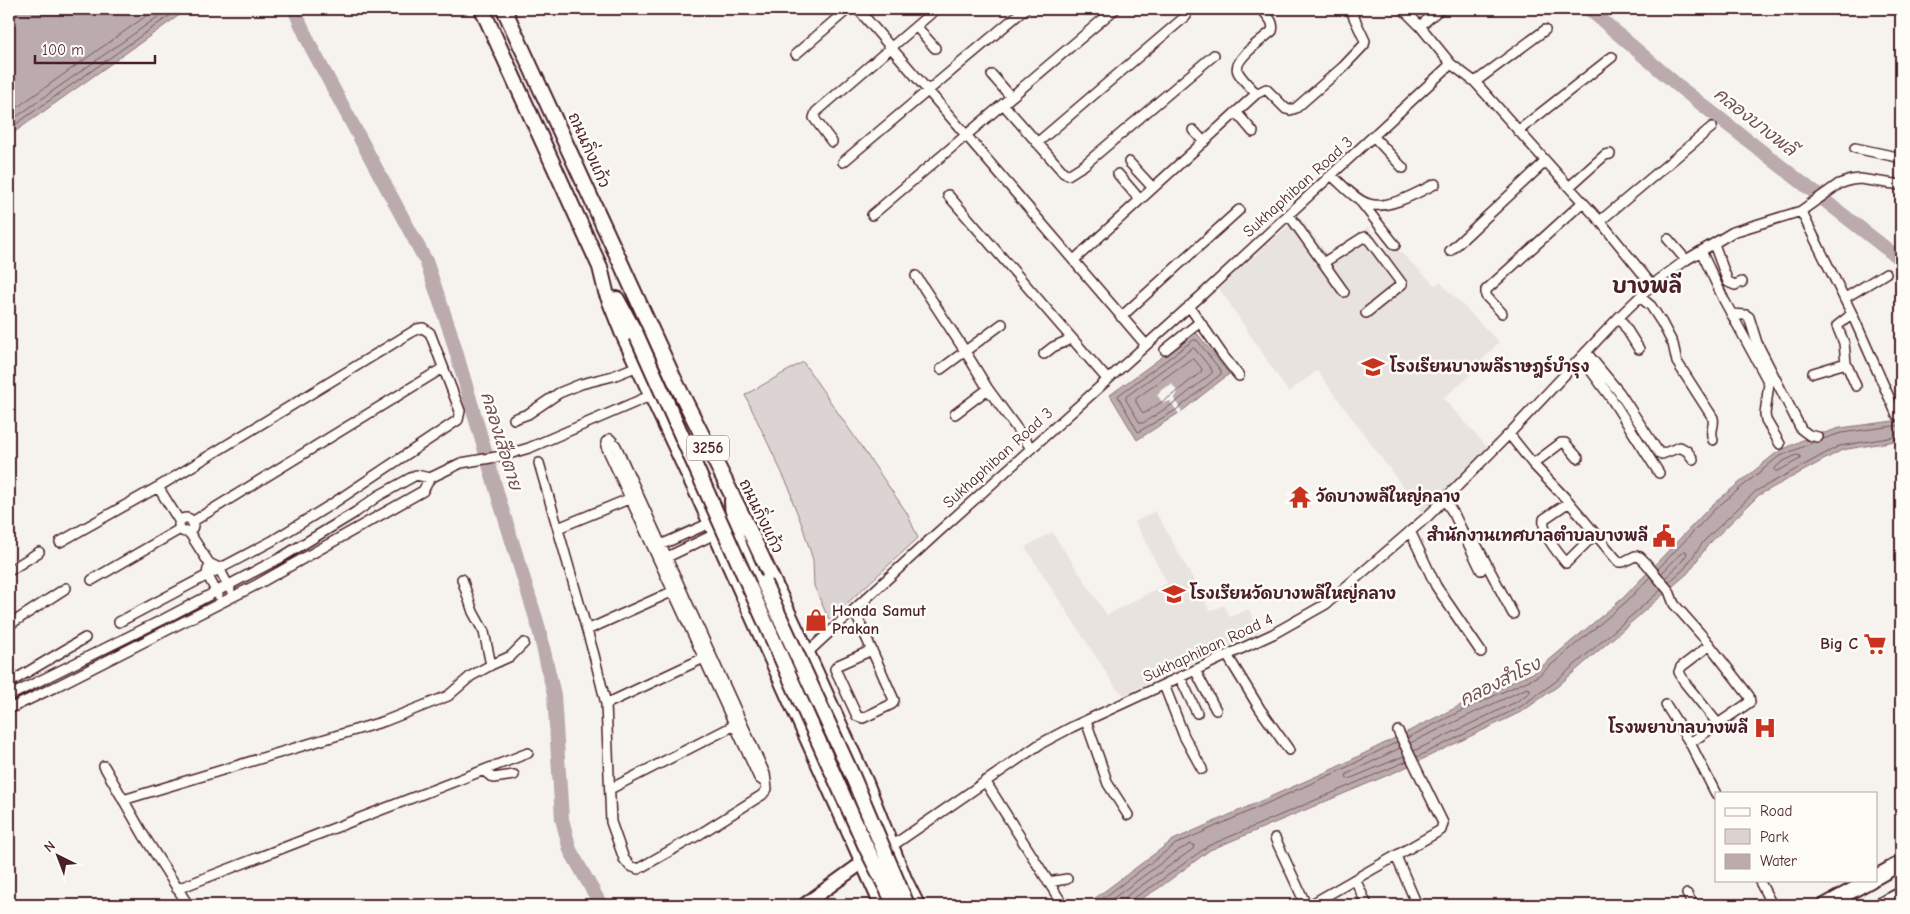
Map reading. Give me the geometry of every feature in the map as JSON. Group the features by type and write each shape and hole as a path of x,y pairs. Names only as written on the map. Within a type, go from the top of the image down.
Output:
{"main road":[{"name":"3256","path":"482,9 603,276 636,336 866,847 895,905"},
{"name":"ถนนกิ่งแก้ว","path":"504,9 674,379 733,497 807,653 866,783 916,904"},
{"name":"3256","path":"603,276 608,299 882,905"},
{"name":"3256","path":"733,497 733,526 740,547 876,853"},
{"name":"3256","path":"733,516 852,776 916,904"},
{"path":"894,852 912,879 916,904"},
{"path":"804,905 876,853 909,889"},
{"path":"1878,876 1901,863"},
{"path":"869,878 869,890 874,905"},
{"path":"1829,904 1868,882"},
{"path":"1881,905 1901,895"}],"street":[{"path":"796,54 848,9"},
{"path":"858,9 1146,345"},
{"path":"832,142 814,118 816,112 936,9"},
{"path":"844,162 1026,9"},
{"path":"872,215 1115,9"},
{"path":"1256,94 1238,72 1237,67 1241,58 1272,31 1273,26 1262,9"},
{"path":"1074,260 1256,94 1266,89 1286,109 1290,110 1296,108 1343,67 1364,45 1365,41 1350,9"},
{"path":"1403,9 1420,26 1451,64 1474,82 1583,202 1652,285 1686,260 1733,232 1801,211 1839,184 1860,179 1900,182"},
{"path":"1420,26 1440,9"},
{"path":"1037,143 1186,16"},
{"path":"916,26 935,48"},
{"path":"1474,82 1545,30"},
{"path":"1002,104 1064,173 1068,175 1073,174 1214,55"},
{"path":"1518,131 1612,57"},
{"name":"Sukhaphiban Road 3","path":"807,653 1332,176 1451,64"},
{"path":"992,75 1011,97"},
{"path":"1236,112 1253,132"},
{"path":"1600,222 1712,127"},
{"path":"1193,130 1204,142"},
{"path":"1374,137 1403,168"},
{"path":"1855,148 1897,156 1901,160"},
{"path":"1569,187 1605,155 1610,154"},
{"path":"1450,251 1546,161"},
{"path":"1129,162 1152,188"},
{"path":"1118,174 1140,200"},
{"path":"1332,176 1358,198 1371,205 1412,197 1435,184"},
{"path":"948,195 1107,379"},
{"path":"1358,198 1394,245"},
{"path":"1502,313 1486,296 1486,290 1583,202"},
{"path":"1121,317 1239,210"},
{"path":"1801,211 1852,314 1897,415"},
{"path":"1289,215 1344,292"},
{"path":"1323,263 1362,238 1365,237 1370,241 1402,284 1366,314"},
{"path":"1668,239 1686,260"},
{"path":"1714,244 1728,282 1735,285 1742,282"},
{"path":"1702,251 1731,314 1769,384 1766,420 1780,444"},
{"path":"1844,298 1886,273"},
{"path":"916,276 966,351 988,389 1031,448"},
{"name":"Sukhaphiban Road 4","path":"894,852 985,781 1040,744 1297,622 1326,604 1444,499 1652,285"},
{"path":"1640,297 1651,306 1659,318 1674,344 1677,362 1713,418 1714,424 1710,432 1713,440"},
{"path":"1189,306 1239,376"},
{"path":"1731,314 1746,314 1750,317 1757,343 1801,429 1809,435 1818,437"},
{"path":"1852,314 1837,326 1844,343 1846,363 1856,386"},
{"path":"1619,317 1639,349"},
{"path":"1165,350 1200,322"},
{"path":"941,369 1002,324"},
{"path":"60,542 158,487 417,329 423,328 430,333 460,411 460,416 454,423 272,541 119,622"},
{"path":"1044,354 1053,347 1071,339"},
{"path":"1583,354 1620,392 1659,453 1662,454 1680,447 1684,448 1694,458"},
{"path":"1583,354 1659,473"},
{"path":"1813,374 1846,363"},
{"path":"514,419 528,414 559,393 638,366"},
{"path":"92,580 183,528 193,528 192,522 443,368"},
{"path":"955,414 988,389"},
{"path":"430,478 416,476 370,502 322,533 229,585 10,696 12,707 57,686 324,547 422,491 430,478 461,463 502,456 530,448 652,395"},
{"path":"1509,434 1533,464 1569,502 1618,562 1624,562 1635,556 1640,557 1645,562 1669,591 1674,604 1710,645 1749,696 1750,702 1690,743"},
{"path":"539,463 587,630 606,704 611,822 620,851 630,866 638,869 700,834 762,795 766,789 766,783 759,778 738,724 634,496 616,446 610,439 606,442 606,446 634,496"},
{"path":"1533,464 1561,443 1565,443 1578,458"},
{"path":"158,487 183,528 209,563 219,568 234,595"},
{"path":"558,528 634,496"},
{"path":"1444,499 1454,514 1481,570"},
{"path":"370,502 376,516"},
{"path":"1569,502 1544,519 1543,527 1566,563 1595,534"},
{"path":"657,547 677,538 713,528"},
{"path":"663,559 682,549 713,528"},
{"path":"1410,531 1436,586 1481,652"},
{"path":"677,538 682,549"},
{"path":"1469,545 1476,544 1513,614"},
{"path":"9,571 39,552"},
{"path":"209,563 207,574 221,601"},
{"path":"462,579 473,612 484,632 491,665"},
{"path":"9,625 66,588"},
{"path":"587,630 676,590"},
{"path":"854,610 872,650 894,700 892,704 860,718 857,716 835,669 838,665 872,650"},
{"path":"9,683 85,638"},
{"path":"123,800 385,721 424,704 440,700 453,692 471,676 511,656 524,644"},
{"path":"1710,645 1681,667 1679,672 1685,683 1719,725"},
{"path":"1228,655 1260,709 1289,750"},
{"path":"606,704 707,656"},
{"path":"1195,670 1216,710"},
{"path":"1180,677 1197,713"},
{"path":"1164,685 1184,736 1202,769"},
{"path":"1666,705 1690,743 1715,792"},
{"path":"1086,721 1108,784 1128,815"},
{"path":"610,789 738,724"},
{"path":"1275,838 1308,905 1441,830 1443,823 1398,731"},
{"path":"177,889 528,753"},
{"path":"104,766 188,905"},
{"path":"484,771 493,778 514,775"},
{"path":"985,781 1063,905"},
{"path":"1396,856 1417,905"},
{"path":"1048,882 1067,879"},
{"path":"1355,879 1367,905"},
{"path":"1760,882 1772,905"},
{"path":"1687,894 1693,905"}],"shaded area":[{"name":"โรงเรียนบางพลีราษฎร์บำรุง","path":"1299,216 1328,255 1368,227 1386,251 1393,245 1435,285 1440,282 1499,342 1463,382 1443,398 1489,449 1422,513 1317,371 1288,392 1219,288"},
{"name":"โรงเรียนวัดบางพลีใหญ่กลาง","path":"1155,511 1210,611 1224,605 1230,617 1249,609 1260,632 1124,695 1116,688 1025,547 1052,532 1107,615 1167,583 1135,522"}],"green space":[{"path":"803,362 907,513 918,538 829,620 814,586 813,560 792,500 791,492 745,395"}],"water":[{"path":"9,9 188,9 9,136"},
{"path":"1196,332 1229,374 1182,411 1137,440 1110,395"},
{"path":"1901,420 1901,440 1842,450 1759,495 1708,545 1688,573 1558,686 1523,711 1400,770 1210,850 1159,888 1131,905 1086,905 1173,840 1335,768 1461,705 1535,672 1623,598 1712,505 1776,453 1802,440 1840,428"}],"pier":[{"path":"1172,384 1178,393 1174,399 1182,411 1179,414 1170,401 1163,403 1157,395 1160,393 1159,391"}],"waterway":[{"name":"คลองเสือตาย","path":"294,9 311,47 426,261 450,331 538,625 554,695 562,819 570,850 601,905"},
{"name":"คลองบางพลี","path":"1589,9 1682,89 1901,260"}],"place":[{"name":"โรงเรียนบางพลีราษฎร์บำรุง","path":"1373,367"},
{"name":"วัดบางพลีใหญ่กลาง","path":"1300,497"},
{"name":"สำนักงานเทศบาลตำบลบางพลี","path":"1664,536"},
{"name":"โรงเรียนวัดบางพลีใหญ่กลาง","path":"1174,594"},
{"name":"Honda Samut Prakan","path":"816,620"},
{"name":"Big C","path":"1875,644"},
{"name":"โรงพยาบาลบางพลี","path":"1765,728"}],"district":[{"name":"บางพลี","path":"1647,286"}],"water label":[{"name":"คลองสำโรง","path":"1500,682"}]}
